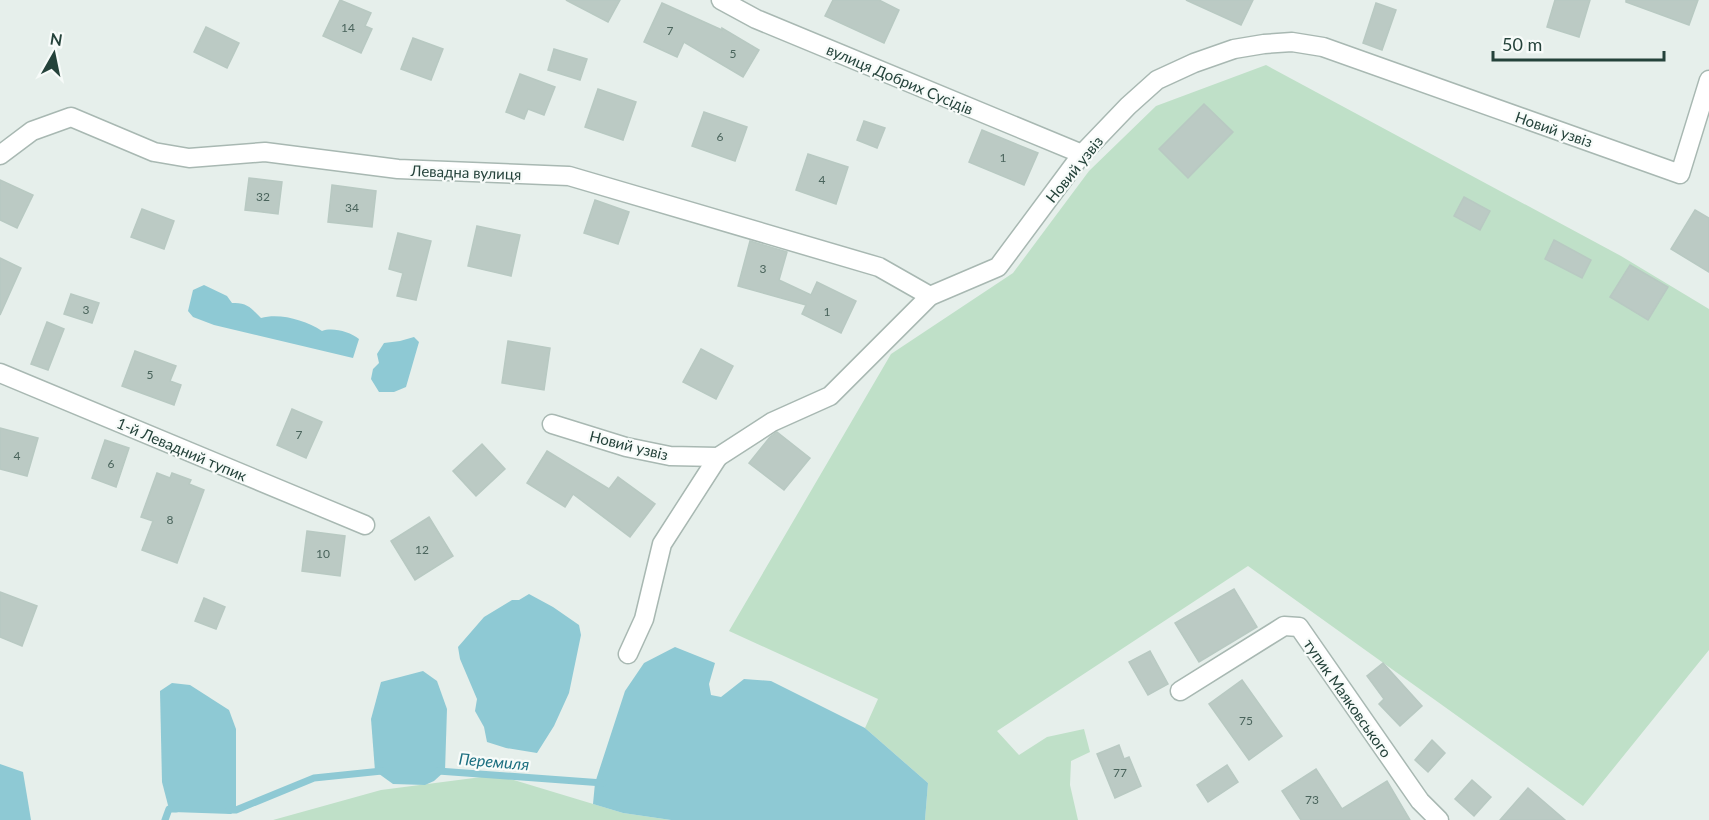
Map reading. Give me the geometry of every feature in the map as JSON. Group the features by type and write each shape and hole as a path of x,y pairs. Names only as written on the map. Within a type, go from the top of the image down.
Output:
{"street":[{"name":"вулиця Добрих Сусідів","path":"721,0 756,19 1082,154"},
{"name":"Новий узвіз","path":"552,424 626,447 670,456 718,457 772,422 830,396 930,296 998,267 1082,154 1128,106 1158,80 1194,63 1234,50 1264,44 1292,42 1323,47 1680,174 1709,80"},
{"name":"Левадна вулиця","path":"0,155 32,131 71,117 154,152 189,158 265,152 398,169 569,176 879,267 930,296"},
{"name":"1-й Левадний тупик","path":"0,373 365,525"},
{"path":"628,654 644,619 662,544 718,457"},
{"name":"тупик Маяковського","path":"1180,691 1284,626 1299,627 1420,801 1439,820"}],"green space":[{"path":"1266,65 1621,256 1709,309 1709,650 1583,806 1248,566 997,731 1019,755 1047,737 1084,729 1090,752 1071,761 1070,785 1078,820 925,820 928,783 865,728 878,699 729,631 891,354 1013,273 1089,171 1156,106"},
{"path":"497,775 623,813 671,820 273,820 381,790"}],"water":[{"path":"204,285 227,296 232,303 248,306 261,318 284,317 322,331 336,330 351,334 359,339 353,358 214,325 193,317 188,311 193,290"},
{"path":"414,337 419,342 406,387 394,392 379,392 371,379 373,369 379,363 377,354 384,343"},
{"path":"529,594 579,625 581,635 569,693 554,726 537,753 487,742 484,727 475,711 477,699 460,659 458,647 484,617 512,600 519,600"},
{"path":"675,647 715,663 709,684 711,695 721,697 744,679 771,681 865,728 928,783 925,820 671,820 623,813 593,804 595,783 625,691 644,663"},
{"path":"423,671 437,681 447,709 445,771 434,781 425,785 393,784 375,771 371,719 381,682"},
{"path":"172,683 190,685 229,710 236,729 236,810 231,814 173,812 169,809 162,782 160,691"},
{"path":"0,764 23,772 31,820 0,820"}],"building":[{"path":"340,0 371,13 365,26 372,29 361,53 323,36"},
{"path":"566,0 620,0 608,22"},
{"path":"833,0 879,0 899,10 884,43 825,16"},
{"path":"1186,0 1253,0 1241,25"},
{"path":"1555,0 1590,0 1579,37 1547,27"},
{"path":"1626,0 1698,0 1689,25 1626,2"},
{"path":"662,3 722,30 722,28 759,50 743,77 684,42 677,57 644,42"},
{"path":"1376,3 1396,10 1382,50 1363,43"},
{"path":"206,27 239,43 227,68 194,52"},
{"path":"413,38 443,49 431,80 401,69"},
{"path":"554,49 587,59 580,80 548,70"},
{"path":"520,74 555,87 544,115 528,109 524,119 506,112"},
{"path":"598,89 636,102 623,140 585,127"},
{"path":"1204,104 1233,132 1188,178 1159,149"},
{"path":"704,112 747,127 735,161 692,146"},
{"path":"864,121 885,128 877,148 857,140"},
{"path":"982,130 1038,153 1024,185 969,162"},
{"path":"808,154 848,167 836,204 796,190"},
{"path":"249,178 282,182 278,214 245,210"},
{"path":"0,180 33,195 17,228 0,220"},
{"path":"332,185 376,191 372,227 328,222"},
{"path":"1464,197 1490,211 1480,230 1454,216"},
{"path":"595,200 629,212 618,244 584,233"},
{"path":"142,209 174,221 164,249 131,237"},
{"path":"1695,210 1709,218 1709,272 1671,249"},
{"path":"477,226 520,235 511,276 468,266"},
{"path":"398,233 431,241 416,300 397,296 403,273 389,269"},
{"path":"1554,240 1591,260 1582,278 1545,259"},
{"path":"750,241 787,252 779,280 811,295 817,282 856,301 841,333 802,314 806,305 738,286"},
{"path":"0,258 21,268 0,315"},
{"path":"1630,265 1668,287 1648,320 1610,297"},
{"path":"71,294 99,303 92,323 64,314"},
{"path":"47,322 64,329 48,370 31,364"},
{"path":"508,341 550,348 544,390 502,383"},
{"path":"701,349 733,366 716,399 683,382"},
{"path":"135,351 176,366 170,381 181,385 174,405 122,386"},
{"path":"292,409 322,422 306,458 277,445"},
{"path":"0,428 38,438 27,476 0,469"},
{"path":"777,432 810,458 784,490 749,463 770,437"},
{"path":"105,440 129,448 116,487 92,478"},
{"path":"482,444 505,469 476,496 453,471"},
{"path":"547,451 609,489 618,477 655,504 630,537 573,494 565,507 527,483"},
{"path":"157,473 170,478 172,473 191,480 189,484 204,490 177,563 142,550 153,521 141,517"},
{"path":"429,517 453,556 415,580 391,541"},
{"path":"307,531 345,536 340,576 302,571"},
{"path":"1234,589 1257,627 1199,662 1175,623"},
{"path":"0,592 37,606 22,646 0,637"},
{"path":"204,598 225,607 216,629 195,621"},
{"path":"1150,651 1168,684 1148,695 1129,662"},
{"path":"1383,663 1422,706 1400,726 1379,704 1384,699 1367,676"},
{"path":"1242,680 1282,736 1249,760 1209,704"},
{"path":"1432,740 1445,753 1428,772 1415,760"},
{"path":"1119,745 1124,759 1129,757 1141,786 1115,798 1097,754"},
{"path":"1227,765 1238,782 1208,802 1197,785"},
{"path":"1316,769 1342,809 1387,781 1410,820 1301,820 1282,791"},
{"path":"1472,780 1491,797 1474,816 1455,799"},
{"path":"1528,788 1565,820 1500,820"}],"waterway":[{"name":"Перемиля","path":"229,810 236,810 314,778 382,771"},
{"name":"Перемиля","path":"438,771 603,783"},
{"name":"Перемиля","path":"165,820 169,809 176,809"}]}
